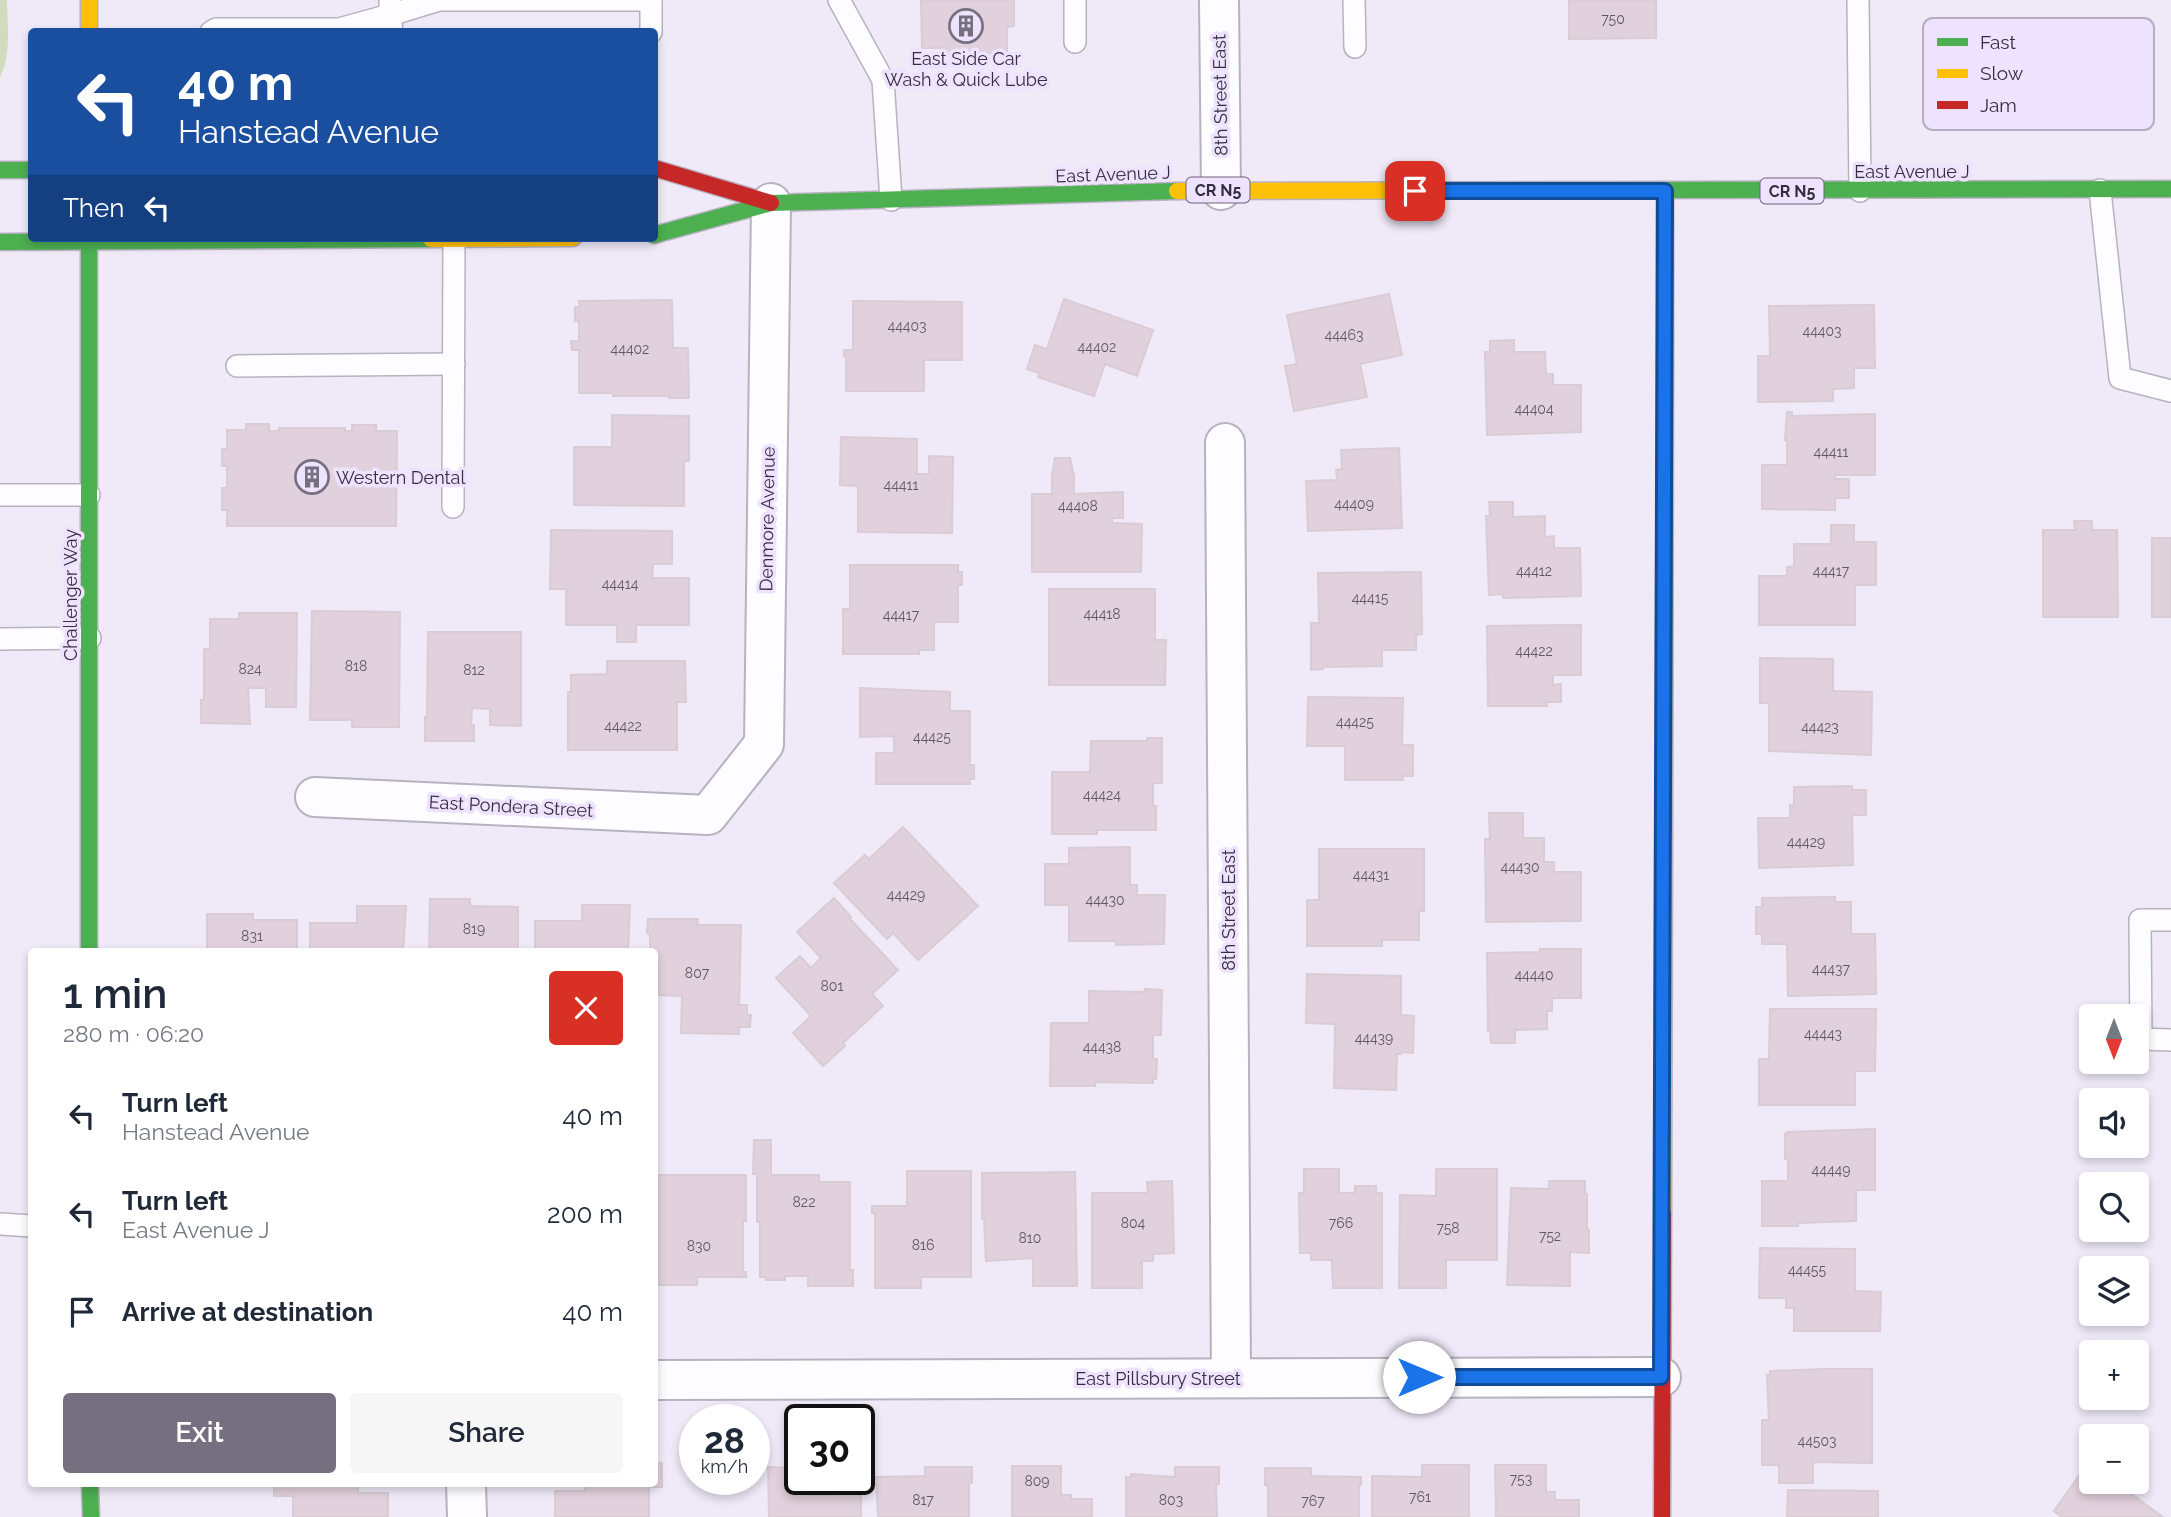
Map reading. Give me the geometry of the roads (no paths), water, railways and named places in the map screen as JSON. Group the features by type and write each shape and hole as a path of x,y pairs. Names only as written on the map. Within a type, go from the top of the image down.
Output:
{"main road":[{"path":"89,0 89,28"},
{"name":"East Avenue J","path":"658,169 771,203"},
{"path":"0,170 28,170"},
{"name":"East Avenue J","path":"658,234 771,203 1221,190 2171,189"},
{"path":"1662,1517 1665,191"},
{"path":"0,242 28,241"},
{"name":"Challenger Way","path":"89,242 89,948"},
{"path":"90,1487 91,1517"}],"street":[{"name":"8th Street East","path":"1219,0 1221,190"},
{"name":"Denmore Avenue","path":"708,815 764,744 771,203"},
{"name":"8th Street East","path":"1225,443 1231,1378"},
{"name":"East Pondera Street","path":"315,797 708,815"},
{"name":"East Pillsbury Street","path":"658,1380 1661,1377"},
{"path":"467,1487 467,1517"}],"lane":[{"path":"342,28 439,0 651,0 651,28"},
{"path":"839,0 883,80 891,200"},
{"path":"1075,0 1075,42"},
{"path":"1354,0 1355,47"},
{"path":"1858,0 1860,191"},
{"path":"2100,190 2120,378 2171,391"},
{"path":"453,507 454,242"},
{"path":"237,366 454,364"},
{"path":"0,495 89,495"},
{"path":"0,639 90,638"},
{"path":"2171,920 2140,920 2141,1039 2171,1040"},
{"path":"0,1224 28,1226"}],"place":[{"name":"East Side Car Wash & Quick Lube","path":"966,26"},
{"name":"Western Dental","path":"312,477"}]}
